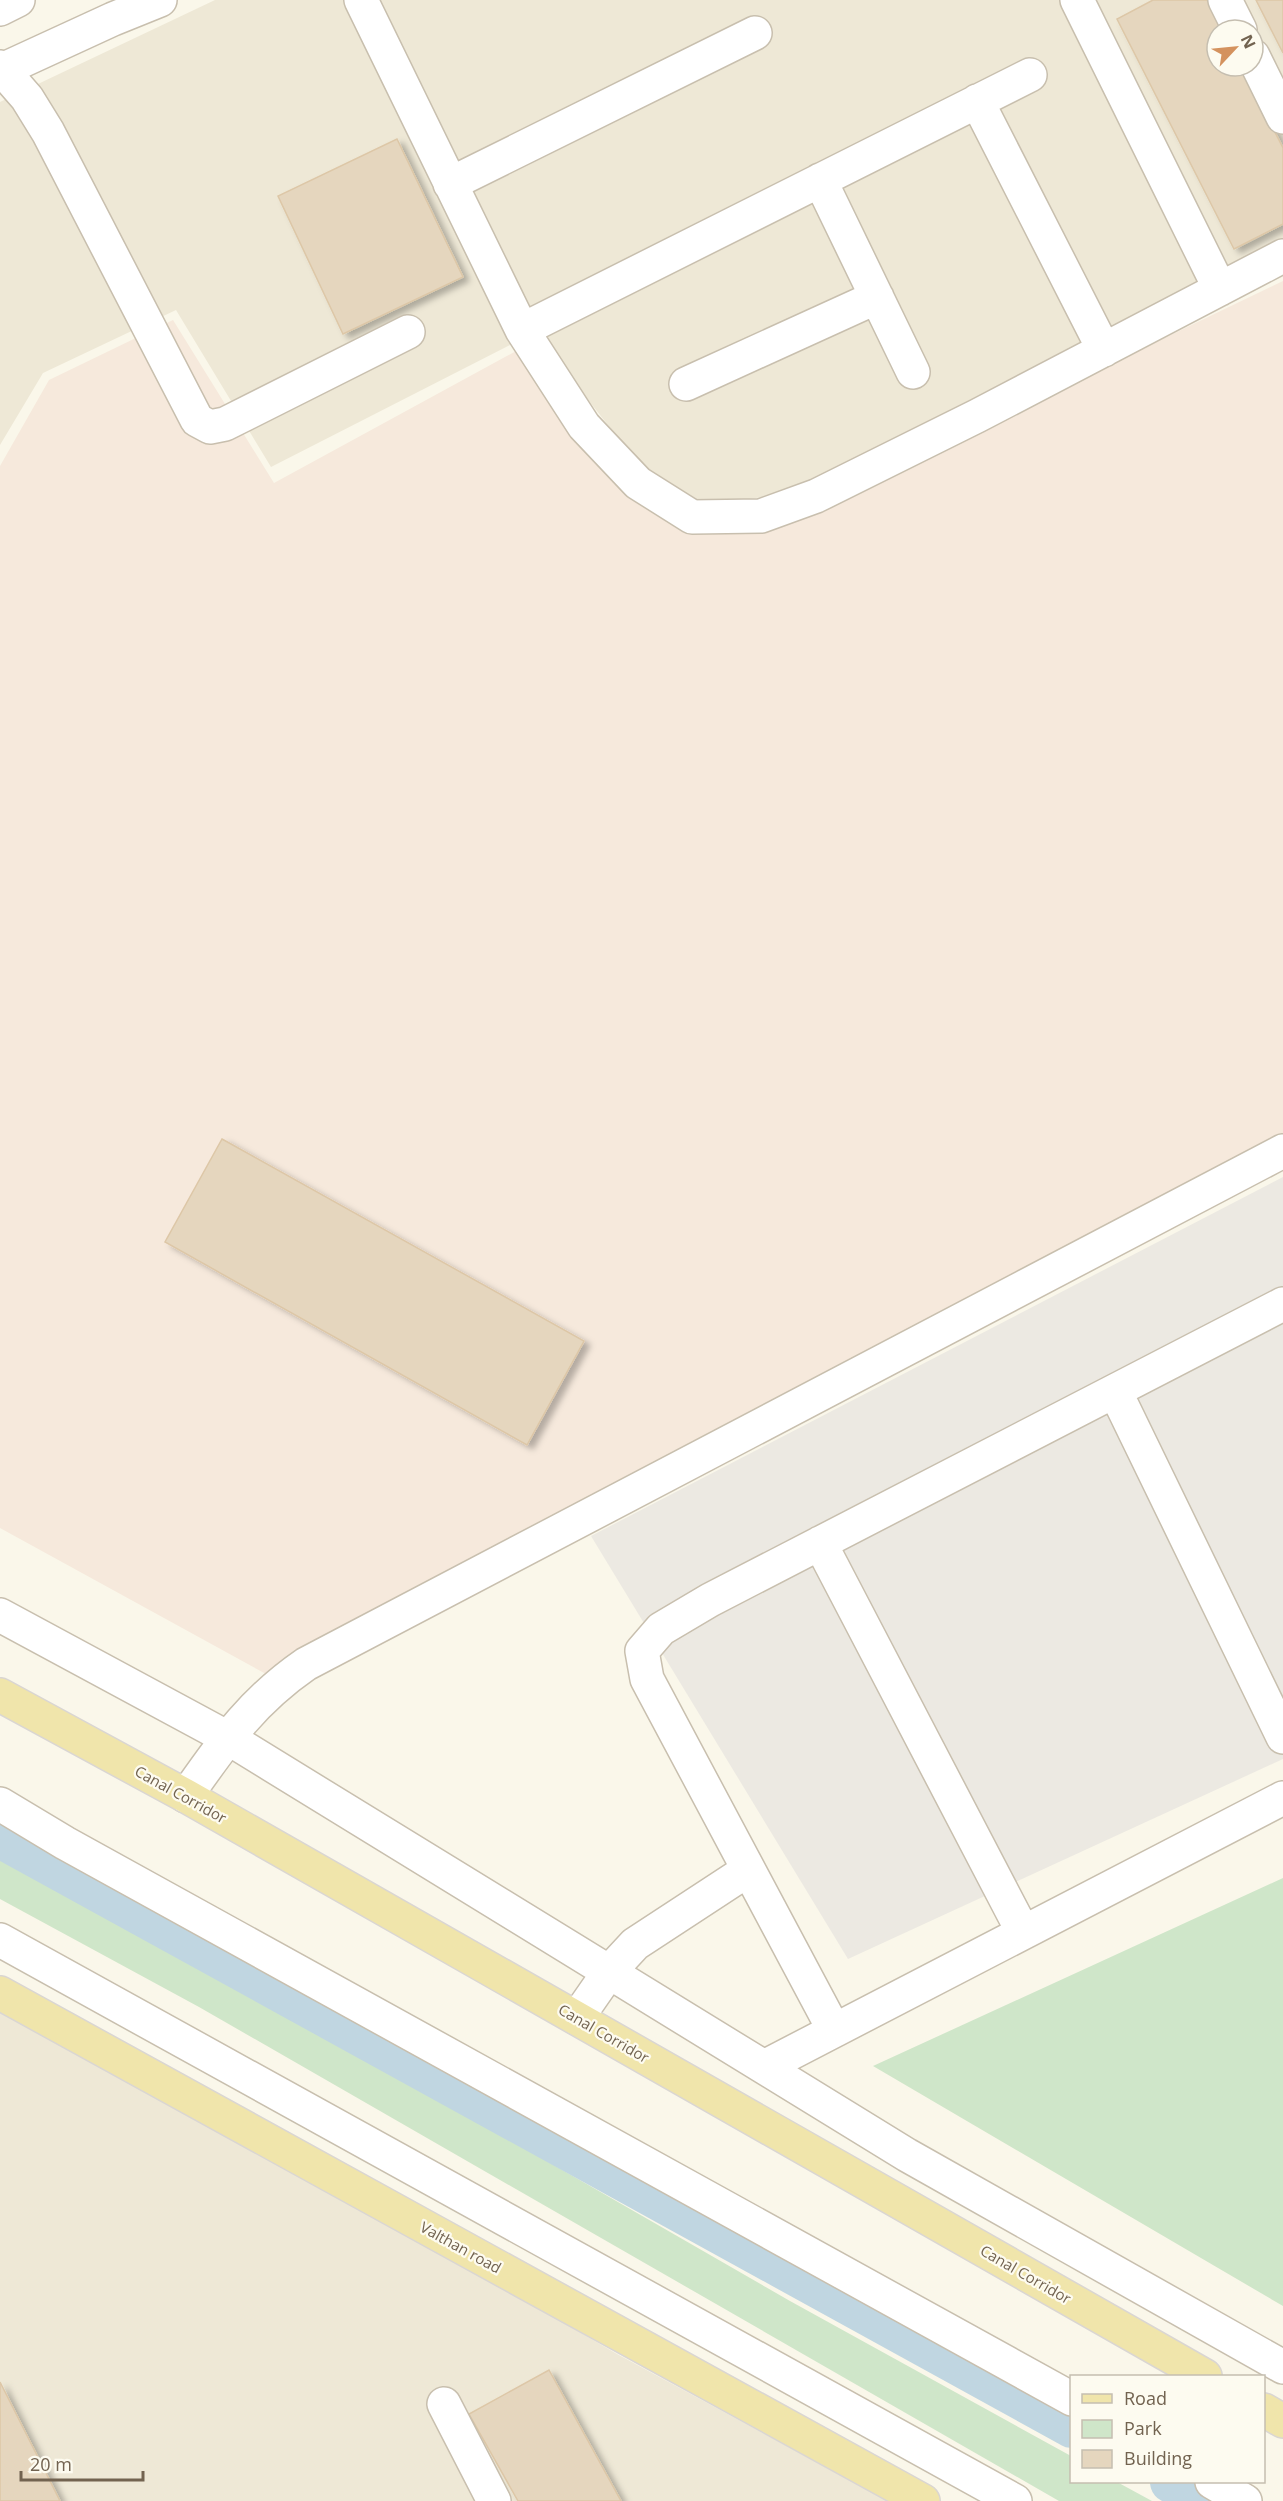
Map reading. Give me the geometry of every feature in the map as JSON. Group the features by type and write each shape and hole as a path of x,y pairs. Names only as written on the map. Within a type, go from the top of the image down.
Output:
{"main road":[{"name":"Canal Corridor","path":"0,1695 186,1796 1203,2375"},
{"name":"Valthan road","path":"3,1999 923,2501"},
{"path":"1265,2411 1283,2421"}],"street":[{"path":"0,9 18,0"},
{"path":"160,0 1,69 27,98 48,132 197,420 210,427 225,424 408,332"},
{"path":"361,0 522,330 584,426 638,483 692,517 760,516 816,496 1283,256"},
{"path":"1077,0 1220,289"},
{"path":"1225,0 1234,18"},
{"path":"450,184 755,33"},
{"path":"522,330 1030,75"},
{"path":"1264,78 1283,117"},
{"path":"977,101 1104,350"},
{"path":"820,180 913,372"},
{"path":"686,384 877,297"},
{"path":"186,1796 239,1723 276,1685 306,1664 1283,1151"},
{"path":"834,2030 647,1678 642,1651 662,1629 710,1600 1283,1304"},
{"path":"1115,1391 1283,1737"},
{"path":"820,1543 1023,1932"},
{"path":"0,1615 228,1738 907,2155 1283,2367"},
{"path":"764,2067 1283,1798"},
{"path":"0,1804 65,1843 1019,2368 1070,2398"},
{"path":"578,2018 609,1972 635,1944 748,1870"},
{"path":"0,1940 1015,2501"},
{"path":"444,2404 494,2501"},
{"path":"1215,2483 1245,2501"}],"shaded area":[{"path":"215,0 348,0 512,344 271,467 176,310 43,373 0,445 0,102"},
{"path":"378,0 1283,0 1283,244 808,490 703,506 644,471 520,313"},
{"path":"1283,281 1283,1135 266,1674 0,1528 0,466 49,380 173,320 274,483 518,350 697,533 820,504"},
{"path":"1283,1177 1283,1759 848,1959 591,1536"},
{"path":"0,1993 617,2354 888,2501 0,2501"}],"green space":[{"path":"0,1853 156,1942 350,2048 790,2301 1070,2455 1070,2483 1119,2483 1152,2501 1059,2501 199,2007 0,1899"},
{"path":"1283,1878 1283,2306 873,2066"}],"building":[{"path":"1153,0 1207,0 1217,18 1205,18 1205,78 1247,78 1283,148 1283,224 1234,249 1117,19"},
{"path":"1256,0 1283,0 1283,53"},
{"path":"397,139 463,277 343,334 278,196"},
{"path":"222,1139 584,1341 527,1445 165,1242"},
{"path":"549,2370 621,2501 518,2501 469,2414"},
{"path":"0,2382 60,2501 0,2501"}],"waterway":[{"path":"0,1837 1070,2426"},
{"path":"1173,2483 1207,2501"}]}
